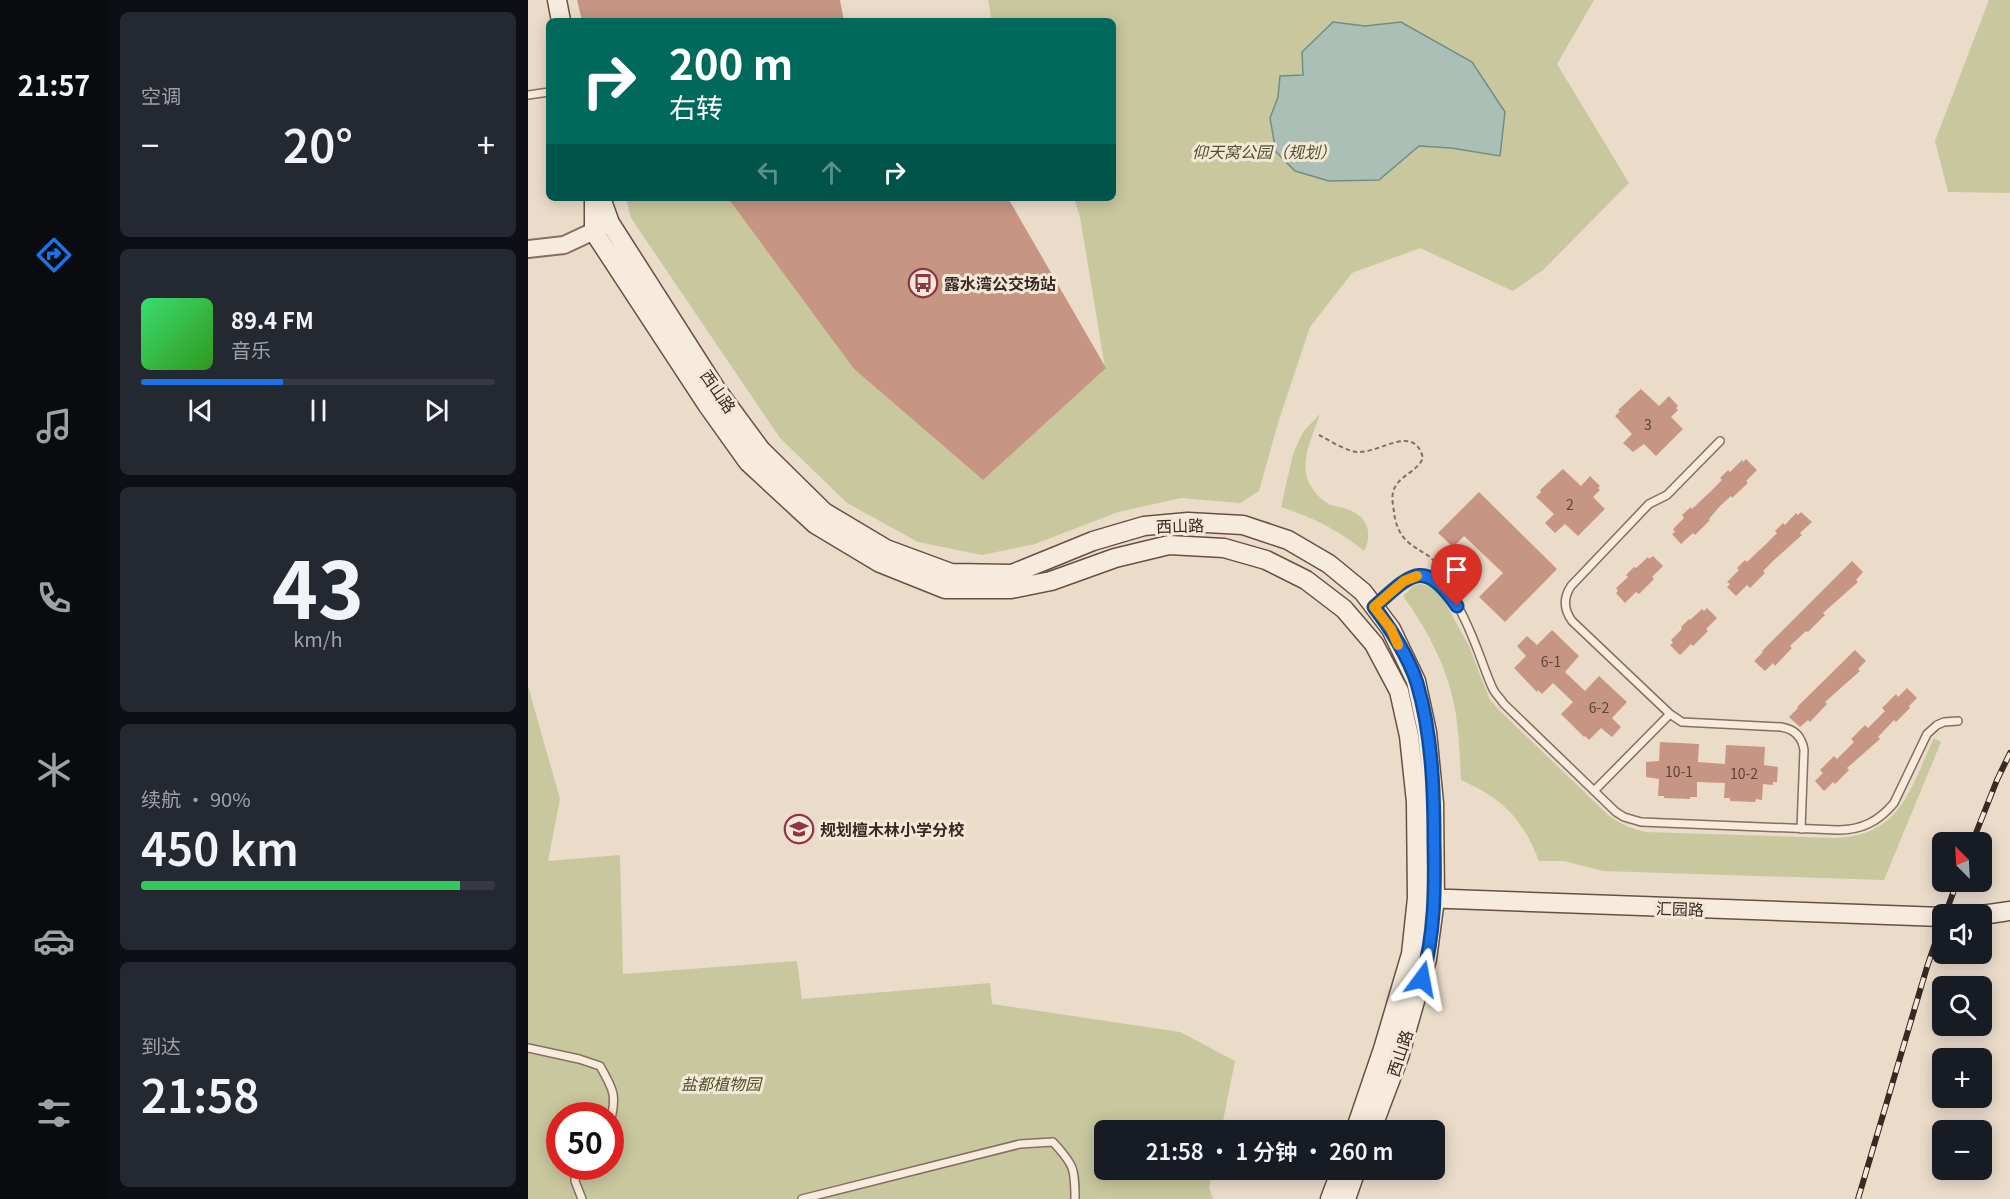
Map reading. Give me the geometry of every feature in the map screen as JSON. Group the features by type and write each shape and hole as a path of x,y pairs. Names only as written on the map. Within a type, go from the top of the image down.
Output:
{"main road":[{"path":"557,0 560,18"},
{"path":"595,201 602,228"},
{"name":"西山路","path":"601,201 602,228 708,406 748,462 815,524 880,564 945,589 1011,589 1050,581 1115,558 1169,545 1224,548 1266,560 1306,580 1344,609 1374,644 1399,691 1409,736 1426,898 1427,959 1399,1057 1375,1120"},
{"name":"西山路","path":"602,228 761,450 824,512 886,549 951,573 1012,574 1093,541 1144,526 1188,522 1244,525 1288,540 1329,564 1363,592 1391,629 1416,681 1427,732 1434,803 1426,898 1383,1048 1359,1120"},
{"name":"汇园路","path":"1426,898 1932,917"},
{"path":"1992,913 2010,910"},
{"path":"1330,1199 1337,1180"},
{"path":"1346,1199 1353,1180"}],"street":[{"path":"528,249 564,245 602,228"}],"lane":[{"path":"528,95 546,92"},
{"path":"1720,441 1666,495 1649,504 1571,586 1565,596 1566,612 1572,621 1670,714 1682,722 1780,727 1794,731 1804,750 1801,829"},
{"path":"1374,607 1404,581 1412,577 1431,577 1439,582 1465,620 1499,697 1616,812 1641,822 1850,830 1874,822 1894,803 1930,730 1944,722 1958,721"},
{"path":"1594,791 1670,714"},
{"path":"528,1048 600,1066 609,1082 615,1102"},
{"path":"802,1199 1020,1143 1053,1142 1070,1160 1075,1179 1075,1199"},
{"path":"576,1180 582,1199"}],"path":[{"path":"1319,435 1359,452 1403,441 1414,442 1419,448 1423,458 1420,464 1402,478 1395,488 1392,500 1394,517 1405,540 1412,547 1427,554 1438,565 1439,582"}],"green space":[{"name":"仰天窝公园（规划）","path":"988,0 1594,0 1557,64 1629,183 1543,270 1513,291 1420,248 1352,273 1310,327 1278,423 1259,491 1240,503 1181,498 1118,512 1035,544 982,555 918,542 847,503 780,438 631,218 627,201 731,201 854,369 983,480 1105,368 1080,217 1075,201 1116,201 1116,18 991,17"},
{"path":"1989,0 2010,0 2010,193 1948,192 1935,141"},
{"path":"1320,414 1307,453 1308,481 1323,500 1361,517 1368,532 1364,551 1325,525 1281,507 1293,454 1303,432"},
{"path":"1420,584 1433,587 1443,599 1469,646 1489,698 1498,709 1608,815 1621,824 1635,829 1646,832 1835,838 1857,835 1875,829 1889,819 1910,792 1934,738 1941,742 1884,880 1603,871 1564,861 1539,861 1526,833 1509,812 1488,794 1461,780 1457,723 1449,683 1437,652 1403,596 1413,586"},
{"name":"盐都植物园","path":"528,686 560,799 548,861 620,855 623,974 797,961 802,999 990,983 992,1004 1180,1032 1235,1061 1223,1120 1094,1120 1094,1180 1211,1180 1209,1187 1213,1199 528,1199"}],"shaded area":[{"path":"1333,22 1365,26 1401,22 1472,62 1505,112 1500,156 1451,148 1419,146 1379,180 1329,181 1295,171 1276,152 1270,118 1278,97 1280,76 1303,75 1302,52"}],"building":[{"path":"577,0 840,0 843,18 581,18"},
{"name":"露水湾公交场站","path":"730,201 1010,201 1106,368 983,480 854,369"},
{"path":"1641,389 1659,406 1669,396 1678,406 1676,408 1678,410 1671,417 1683,429 1656,456 1644,444 1633,452 1623,443 1632,434 1615,416 1620,411 1618,410"},
{"path":"1746,459 1757,470 1746,481 1748,483 1720,506 1695,535 1693,533 1681,544 1672,534 1675,532 1673,529 1684,518 1682,515 1710,492 1728,470 1730,472"},
{"path":"1563,469 1581,486 1590,476 1600,486 1598,488 1600,490 1593,497 1605,509 1578,536 1565,524 1555,533 1545,523 1554,514 1536,497 1541,492 1540,490"},
{"path":"1479,492 1557,569 1505,622 1479,597 1503,573 1464,536 1453,547 1438,533"},
{"path":"1801,512 1812,522 1800,533 1802,535 1763,571 1765,573 1750,588 1747,585 1736,596 1727,587 1730,584 1727,582 1739,570 1737,568 1765,545 1783,523 1785,525 1796,513 1798,515"},
{"path":"1653,556 1663,566 1639,594 1636,592 1625,603 1616,593 1618,591 1616,588 1628,577 1626,575 1634,567 1636,568 1648,557 1649,559"},
{"path":"1852,561 1863,572 1856,580 1858,582 1823,613 1825,615 1808,632 1806,631 1790,646 1792,648 1775,666 1773,663 1765,671 1754,661"},
{"path":"1707,608 1717,618 1693,646 1691,644 1680,655 1670,645 1673,643 1671,640 1689,619"},
{"path":"1552,630 1579,656 1565,672 1585,691 1599,676 1627,702 1612,718 1621,727 1612,737 1601,728 1589,740 1584,737 1561,714 1573,702 1553,683 1542,694 1538,690 1537,692 1514,668 1526,656 1517,646 1527,636 1537,645"},
{"path":"1855,650 1866,661 1858,669 1860,671 1825,702 1827,704 1810,722 1808,720 1800,727 1789,717"},
{"path":"1907,688 1917,698 1909,706 1910,708 1896,722 1894,720 1878,737 1880,739 1847,768 1849,770 1835,784 1833,782 1824,791 1815,781 1823,773 1820,770 1834,756 1837,759 1854,742 1851,739 1865,725 1868,728 1885,711 1882,708 1896,694 1898,697"},
{"path":"1660,742 1699,744 1698,762 1725,764 1726,745 1765,747 1764,765 1778,767 1777,782 1773,782 1773,785 1763,784 1762,800 1756,799 1755,802 1730,801 1730,798 1724,798 1725,783 1697,782 1697,797 1690,797 1690,799 1658,796 1659,779 1646,777 1646,762 1659,761"}],"railway":[{"path":"1976,832 2010,753"},
{"path":"1949,904 1953,892"},
{"path":"1858,1199 1932,952"}],"slow traffic":[{"path":"1398,645 1391,629 1374,607 1404,581 1417,576"}],"place":[{"name":"露水湾公交场站","path":"923,283"},
{"name":"规划檀木林小学分校","path":"799,829"}],"route":[{"path":"1422,979 1435,899 1434,803 1427,732 1416,681 1391,629 1374,607 1404,581 1422,576 1431,577 1439,582 1457,606"}]}
